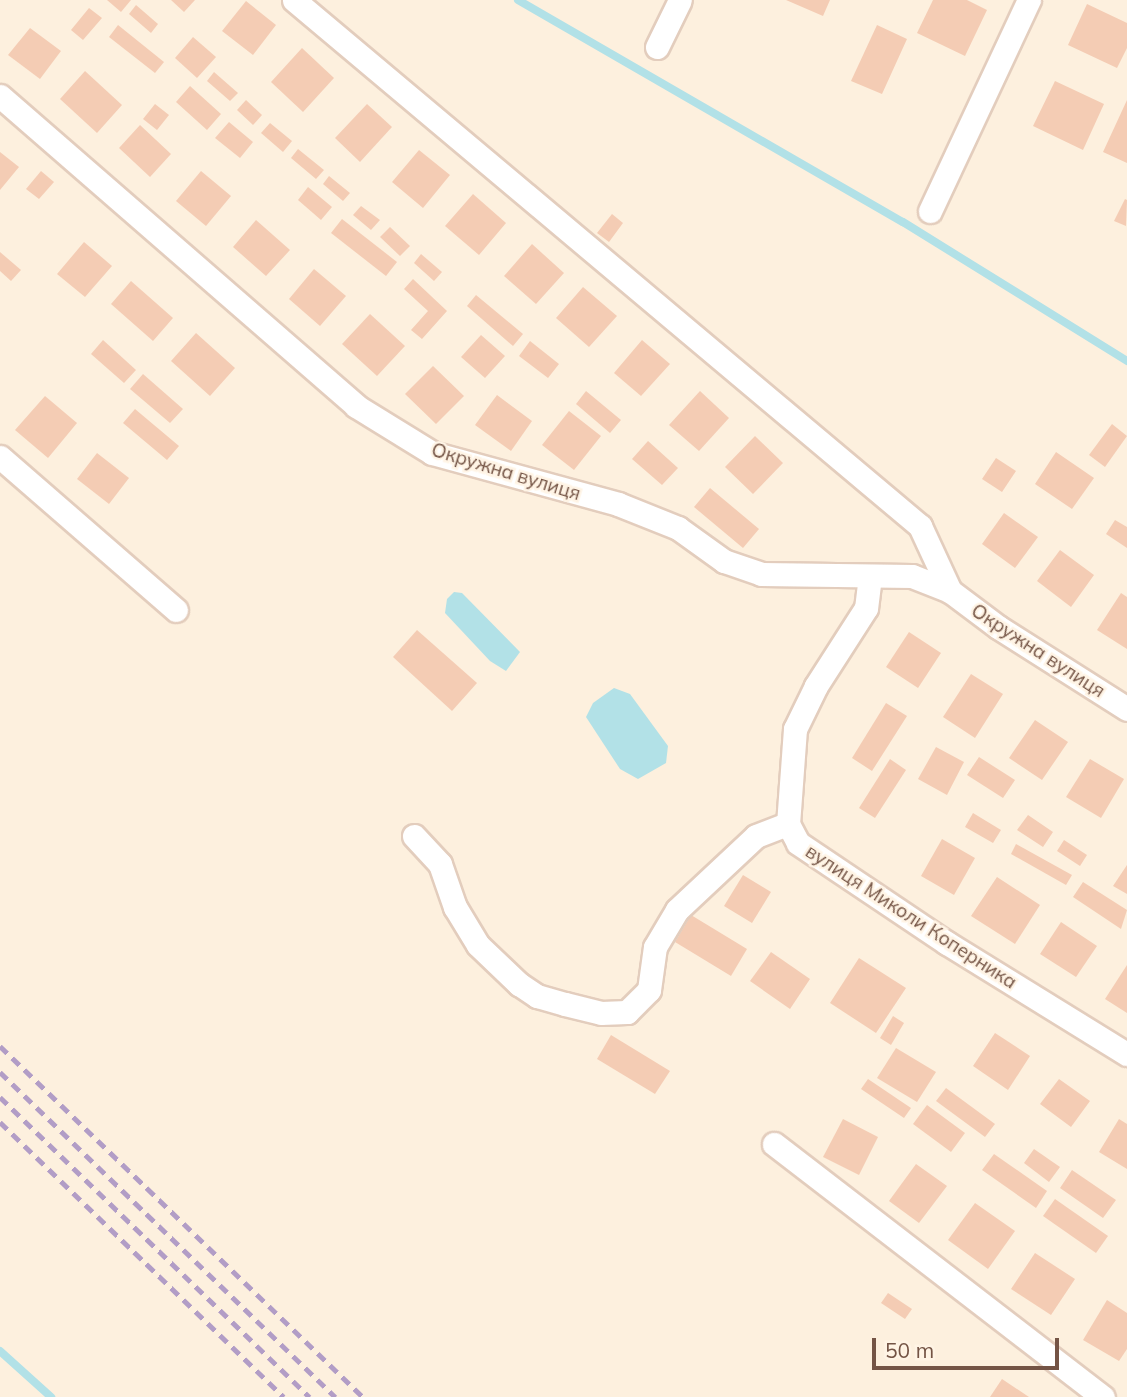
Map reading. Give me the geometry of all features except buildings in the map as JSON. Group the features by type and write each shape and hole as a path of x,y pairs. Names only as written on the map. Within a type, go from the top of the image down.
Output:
{"street":[{"name":"Окружна вулиця","path":"295,0 920,526 950,591"},
{"path":"657,47 680,0"},
{"path":"930,211 1029,0"},
{"name":"Окружна вулиця","path":"0,96 356,406 432,453 618,504 678,528 724,561 761,574 912,576 950,591 998,627 1127,709"},
{"path":"0,457 176,610"},
{"path":"414,836 440,864 455,907 478,945 519,984 537,996 614,1012 627,1012 649,990 655,947 677,910 756,836 788,824 794,729 816,685 866,608 870,576"},
{"name":"вулиця Миколи Коперника","path":"788,824 798,843 947,943 1127,1054"},
{"path":"774,1144 1103,1397"}],"water":[{"path":"454,592 462,593 520,652 506,671 490,661 445,613 447,599"},
{"path":"614,688 630,694 668,746 666,763 638,779 620,769 586,717 593,703"}],"waterway":[{"path":"518,0 903,222 1127,361"},
{"path":"0,1351 51,1397"}],"railway":[{"path":"0,1046 363,1397"},
{"path":"0,1072 335,1397"},
{"path":"0,1097 310,1397"},
{"path":"0,1122 284,1397"}]}
